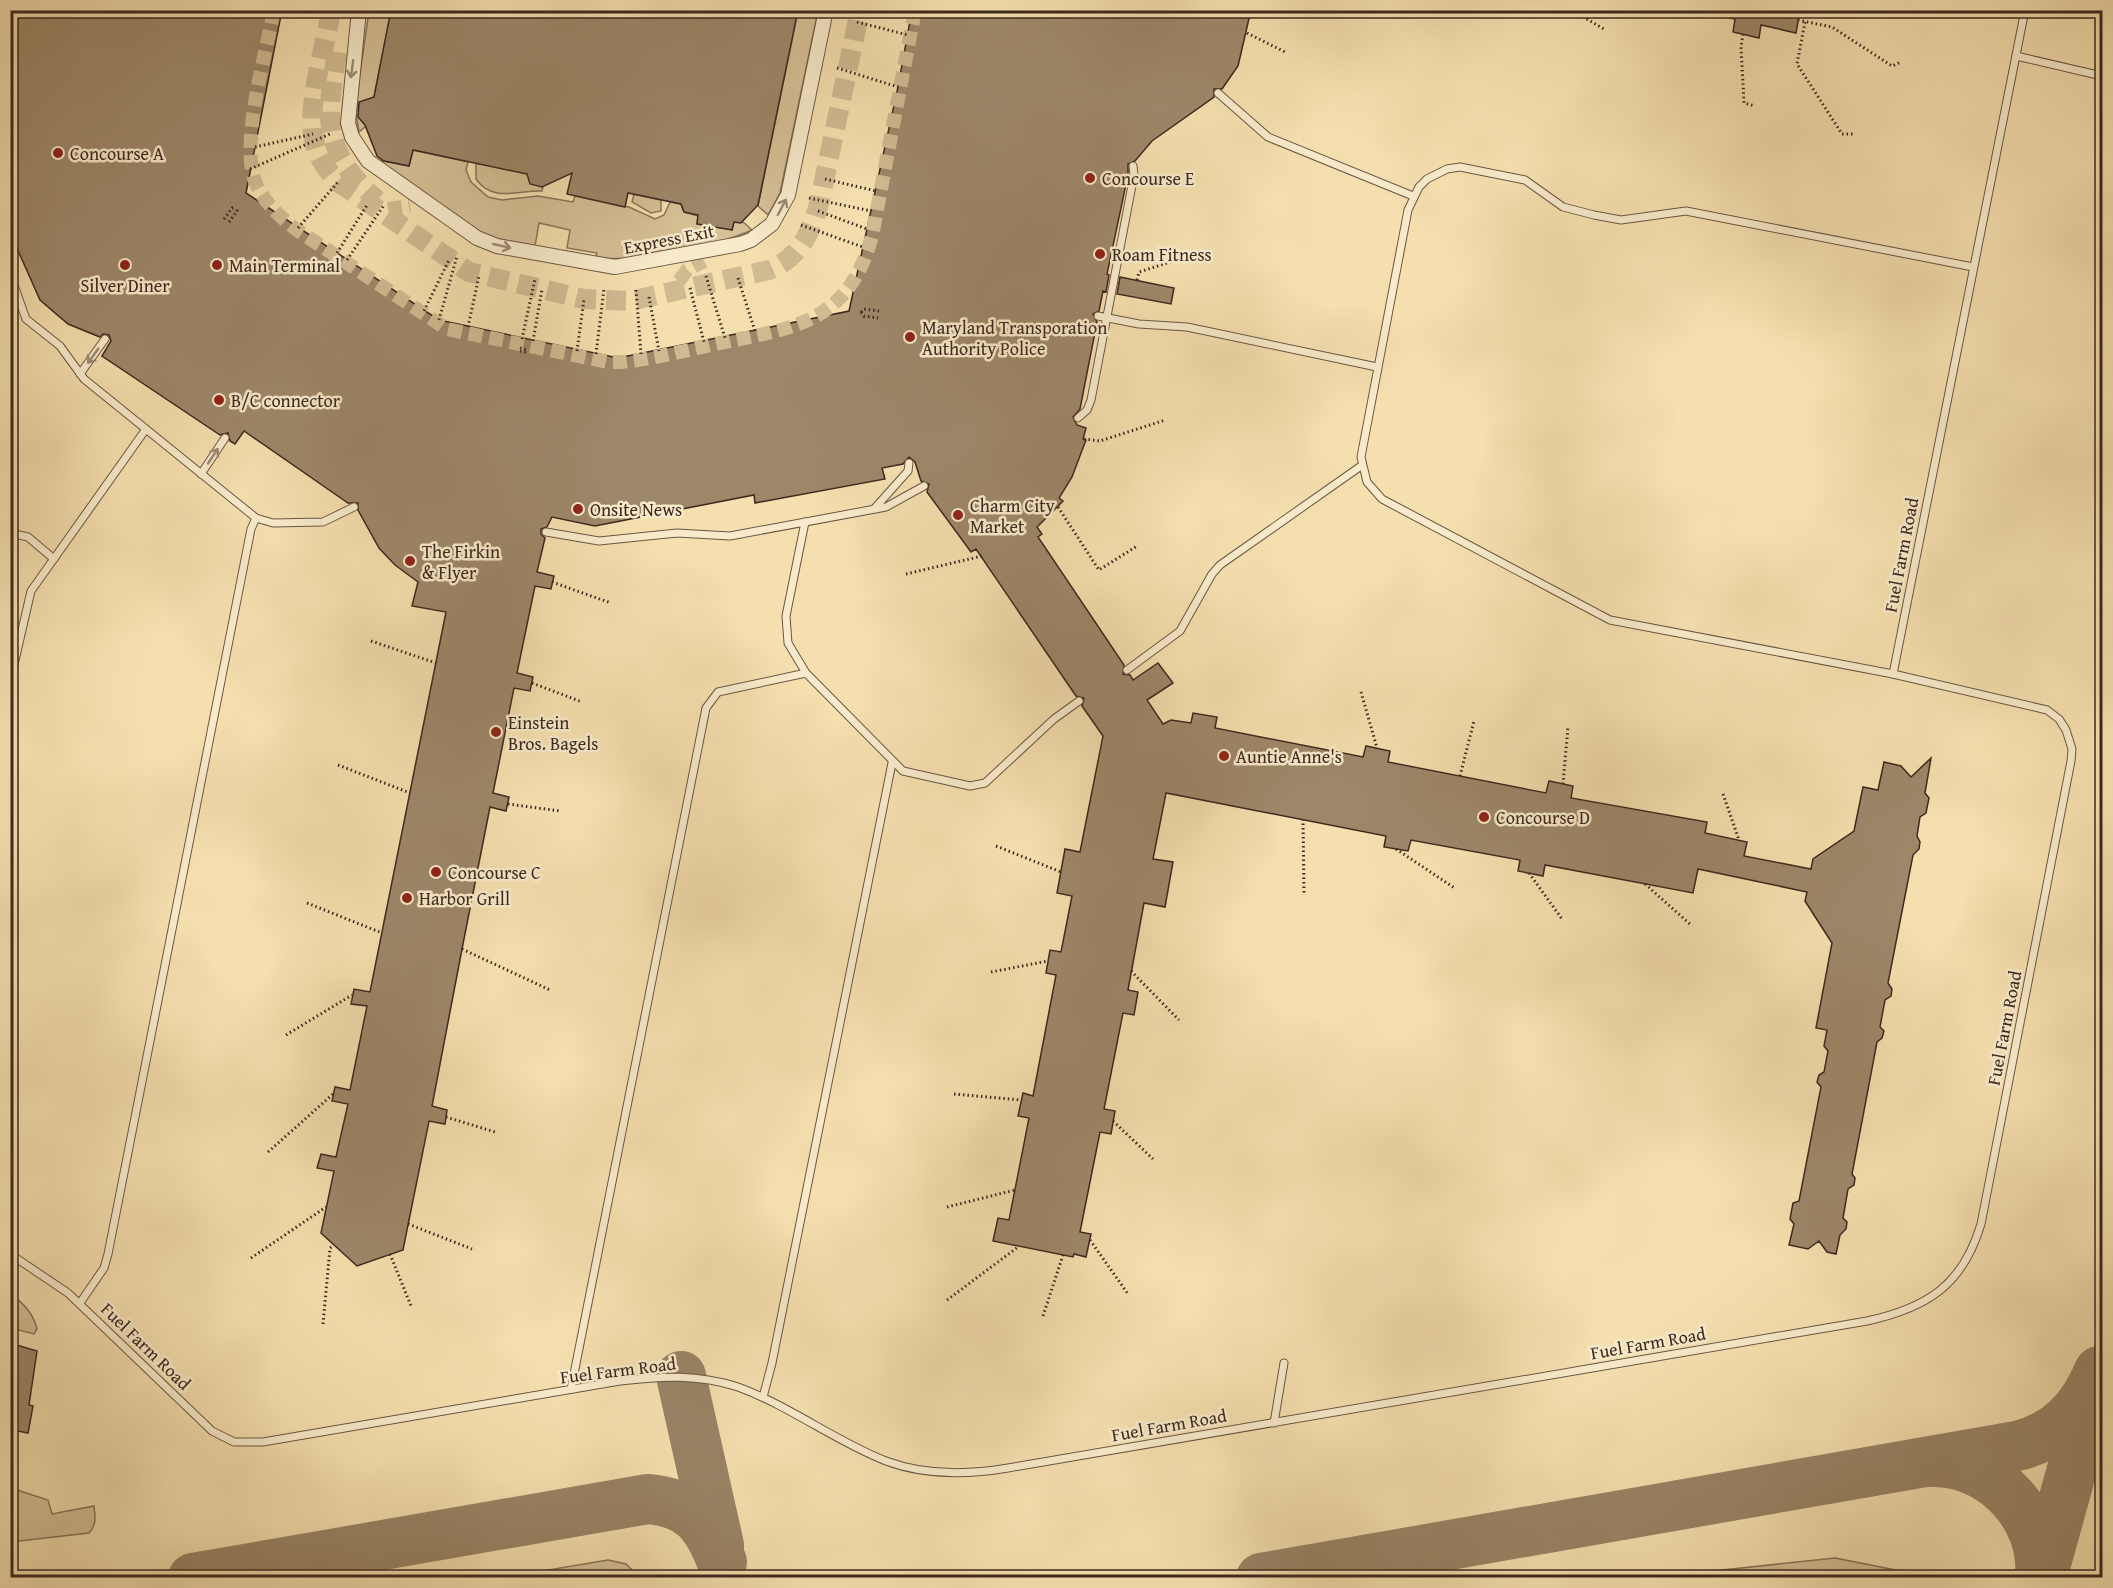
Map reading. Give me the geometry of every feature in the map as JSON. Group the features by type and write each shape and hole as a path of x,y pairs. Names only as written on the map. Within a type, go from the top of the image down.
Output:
{"street":[{"name":"Express Exit","path":"359,10 348,107 352,137 368,161 384,174 477,238"},
{"name":"Express Exit","path":"704,261 747,249 778,216 788,195 826,10"},
{"name":"Express Exit","path":"410,206 419,207 451,230 497,246 615,267 740,244 760,234"}],"lane":[{"name":"Fuel Farm Road","path":"10,1254 53,1281 212,1431 234,1442 263,1442 572,1389 674,1375 719,1381 763,1397 886,1461 918,1470 951,1474 1008,1468 1274,1423 1876,1319 1915,1308 1954,1278 1969,1255 1981,1224 2072,749 2066,730 2059,719 2047,710 1893,674 2025,10"},
{"path":"2016,56 2103,76"},
{"path":"1218,93 1268,137 1413,196"},
{"path":"1078,418 1089,407 1102,317 1134,175 1133,166"},
{"path":"1893,674 1603,617 1386,501 1370,487 1361,466 1362,444 1408,210 1419,187 1435,173 1460,167 1525,180 1563,207 1594,215 1622,220 1686,211 1974,267"},
{"path":"10,274 26,320 60,346 80,374 256,518 273,523 332,520 354,507"},
{"path":"1102,317 1139,324 1187,327 1377,367"},
{"path":"80,374 105,339"},
{"path":"10,682 28,598 146,429"},
{"path":"201,474 225,438"},
{"path":"874,509 908,471 909,463"},
{"path":"1127,670 1180,631 1212,574 1220,565 1361,466"},
{"path":"546,531 588,540 615,541 677,533 729,536 874,509 893,504 924,486"},
{"path":"80,1304 104,1268 108,1254 251,529 256,518"},
{"path":"805,522 785,626 788,643 806,673 892,763 907,773 970,786 981,785 992,779 1054,718 1079,701"},
{"path":"10,533 28,537 54,559"},
{"path":"572,1389 706,708 718,692 806,673"},
{"path":"763,1397 772,1363 892,763"},
{"path":"1274,1423 1284,1363"}],"path":[{"path":"1571,10 1604,29"},
{"path":"1798,20 1832,27 1892,66 1901,62"},
{"path":"857,22 908,34"},
{"path":"1805,22 1797,64 1842,134 1855,134"},
{"path":"1247,33 1286,52"},
{"path":"1743,34 1741,46 1744,104 1755,106"},
{"path":"837,68 898,87"},
{"path":"255,147 313,134"},
{"path":"250,169 330,134"},
{"path":"825,179 876,191"},
{"path":"298,228 338,183"},
{"path":"809,198 871,211"},
{"path":"337,253 367,205"},
{"path":"347,260 384,205"},
{"path":"224,219 232,208 236,207 237,210 229,222"},
{"path":"818,211 867,229"},
{"path":"801,225 863,247"},
{"path":"439,320 457,256"},
{"path":"1137,280 1139,272 1186,257"},
{"path":"424,311 449,260"},
{"path":"468,327 479,276"},
{"path":"706,276 725,338"},
{"path":"738,278 755,331"},
{"path":"522,339 535,279"},
{"path":"690,288 704,342"},
{"path":"533,341 542,289"},
{"path":"596,354 604,289"},
{"path":"636,290 641,354"},
{"path":"649,297 658,351"},
{"path":"577,351 584,298"},
{"path":"878,318 864,316 861,312 864,309 879,311"},
{"path":"520,350 528,351"},
{"path":"1084,439 1100,441 1165,420"},
{"path":"1058,507 1099,570 1137,546"},
{"path":"906,574 982,556"},
{"path":"552,582 610,603"},
{"path":"371,641 436,663"},
{"path":"532,683 582,702"},
{"path":"1361,692 1377,748"},
{"path":"1460,776 1474,721"},
{"path":"1563,784 1568,727"},
{"path":"338,765 410,792"},
{"path":"1723,794 1739,840"},
{"path":"508,804 560,811"},
{"path":"1303,819 1304,893"},
{"path":"996,846 1061,872"},
{"path":"1396,849 1456,889"},
{"path":"1529,873 1562,919"},
{"path":"1645,884 1692,926"},
{"path":"307,903 382,933"},
{"path":"462,949 550,990"},
{"path":"991,972 1048,961"},
{"path":"1131,971 1179,1020"},
{"path":"286,1035 352,995"},
{"path":"268,1152 333,1094"},
{"path":"954,1094 1021,1100"},
{"path":"446,1117 495,1132"},
{"path":"1113,1121 1153,1159"},
{"path":"947,1207 1015,1190"},
{"path":"251,1258 326,1207"},
{"path":"408,1224 472,1249"},
{"path":"1090,1240 1128,1294"},
{"path":"322,1324 330,1248 334,1245"},
{"path":"947,1300 1018,1246"},
{"path":"390,1254 411,1306"},
{"path":"1043,1316 1063,1255"}],"shaded area":[{"path":"369,11 391,11 373,103 363,101 358,105 356,115"},
{"path":"798,11 818,11 780,193 768,215 758,206"},
{"path":"356,115 366,120 366,126 359,132"},
{"path":"413,150 468,162 466,170 471,182 488,197 502,200 538,196 573,202 575,196 629,207 655,219 664,215 670,202 681,204 684,212 698,216 697,224 732,230 734,222 742,221 752,230 697,247 630,258 596,257 597,253 567,248 570,230 539,223 535,246 494,238 476,230 378,160 409,166"},
{"path":"476,163 530,174 530,183 543,187 542,191 506,194 490,191 476,179"},
{"path":"634,194 661,200 661,211 651,213 632,202"},
{"path":"11,1295 20,1301 30,1313 37,1329 34,1334 11,1328"},
{"path":"11,1488 48,1500 52,1514 94,1506 93,1527 89,1533 11,1542"},
{"path":"1835,1558 1911,1573 1920,1577 1657,1577"},
{"path":"608,1560 626,1564 639,1577 506,1577"}],"building":[{"path":"10,10 282,10 246,193 439,320 618,358 849,311 898,87 912,10 1251,10 1238,66 1222,89 1214,89 1214,97 1152,141 1135,161 1128,164 1128,175 1107,274 1109,275 1106,292 1103,291 1099,311 1093,314 1097,322 1080,409 1073,417 1077,425 1086,428 1083,439 1086,440 1072,477 1059,498 1063,501 1037,527 1042,534 1038,537 1124,665 1123,674 1130,675 1133,680 1158,663 1173,683 1147,700 1163,724 1171,720 1191,723 1193,713 1217,717 1215,728 1363,757 1366,746 1390,751 1388,762 1546,793 1549,781 1573,786 1571,798 1707,822 1705,833 1747,842 1744,856 1811,869 1813,859 1854,831 1863,787 1878,790 1884,762 1901,766 1911,777 1931,758 1925,793 1929,798 1926,813 1920,817 1917,836 1920,842 1919,849 1913,855 1888,983 1892,989 1891,996 1885,1000 1880,1027 1884,1031 1882,1038 1877,1042 1852,1174 1855,1178 1854,1185 1848,1189 1843,1218 1847,1222 1846,1229 1840,1235 1836,1254 1827,1252 1819,1241 1808,1249 1789,1245 1794,1224 1790,1219 1793,1203 1799,1201 1821,1087 1817,1082 1819,1075 1824,1072 1828,1051 1824,1046 1827,1030 1816,1028 1832,943 1805,901 1807,892 1698,869 1693,893 1545,865 1543,876 1518,871 1520,860 1411,840 1408,851 1384,847 1386,836 1166,793 1153,859 1173,862 1165,907 1144,903 1128,990 1138,992 1134,1015 1123,1013 1104,1109 1115,1111 1111,1134 1100,1132 1080,1232 1091,1234 1086,1257 1074,1254 1073,1257 993,1241 998,1218 1009,1220 1029,1118 1018,1116 1023,1093 1033,1096 1056,975 1046,973 1050,950 1061,952 1072,896 1057,893 1065,849 1080,852 1103,736 1082,706 1084,698 1076,696 976,549 971,552 927,492 929,484 921,481 915,462 909,457 903,464 882,468 885,479 755,503 754,495 595,526 552,517 547,527 541,529 541,534 545,538 537,572 554,576 551,589 535,586 517,673 533,677 530,691 514,688 493,793 509,797 506,811 490,807 432,1106 447,1110 445,1124 429,1121 403,1250 357,1266 321,1233 334,1171 317,1168 321,1154 336,1157 348,1104 332,1101 335,1087 350,1090 367,1006 351,1004 354,989 370,992 446,612 412,606 418,582 395,565 379,548 358,510 358,503 348,503 244,431 235,444 230,441 228,433 220,435 102,356 111,341 109,335 103,334 100,337 68,324 40,300 16,246 10,248"},
{"path":"391,10 798,10 758,205 741,223 734,222 732,230 697,224 698,215 684,212 681,204 628,193 625,207 567,194 572,173 542,187 530,184 527,174 413,150 409,166 384,161 377,156 365,125 358,117 359,102 374,97"},
{"path":"1724,10 1800,10 1796,33 1761,25 1759,38 1733,32 1735,19 1723,17"},
{"path":"1120,277 1174,288 1171,304 1117,294"},
{"path":"10,1343 37,1351 29,1405 33,1406 28,1433 13,1430 16,1417 10,1416"}],"taxiway":[{"path":"1261,1578 2017,1446 2045,1436 2067,1419 2085,1398 2099,1371"},
{"path":"681,1376 719,1545"},
{"path":"2042,1578 2093,1393"},
{"path":"1934,1462 1956,1464 1977,1472 1995,1483 2011,1497 2024,1514 2034,1534 2039,1555 2040,1577"},
{"path":"193,1578 648,1499 676,1505 696,1517 710,1536 722,1562"}],"tunnel":[{"path":"274,10 255,100 251,149 252,169 257,186 274,210 297,230 447,329 608,362 658,357 796,325 834,304 849,287 862,265 872,236 915,10"},
{"path":"331,10 312,116 316,148 328,170 338,182 469,272 584,299 630,301 769,270 780,265 797,251 809,233 820,200 860,10"},
{"path":"337,52 331,97 332,133 337,150 346,166 377,200"},
{"path":"388,209 410,206"},
{"path":"679,281 687,270 704,261"}],"place":[{"name":"Concourse A","path":"58,153"},
{"name":"Concourse E","path":"1090,178"},
{"name":"Roam Fitness","path":"1100,254"},
{"name":"Silver Diner","path":"125,265"},
{"name":"Main Terminal","path":"217,265"},
{"name":"Maryland Transporation Authority Police","path":"910,337"},
{"name":"B/C connector","path":"219,400"},
{"name":"Onsite News","path":"578,509"},
{"name":"Charm City Market","path":"958,515"},
{"name":"The Firkin & Flyer","path":"410,561"},
{"name":"Einstein Bros. Bagels","path":"496,732"},
{"name":"Auntie Anne's","path":"1224,756"},
{"name":"Concourse D","path":"1484,817"},
{"name":"Concourse C","path":"436,872"},
{"name":"Harbor Grill","path":"407,898"}]}
